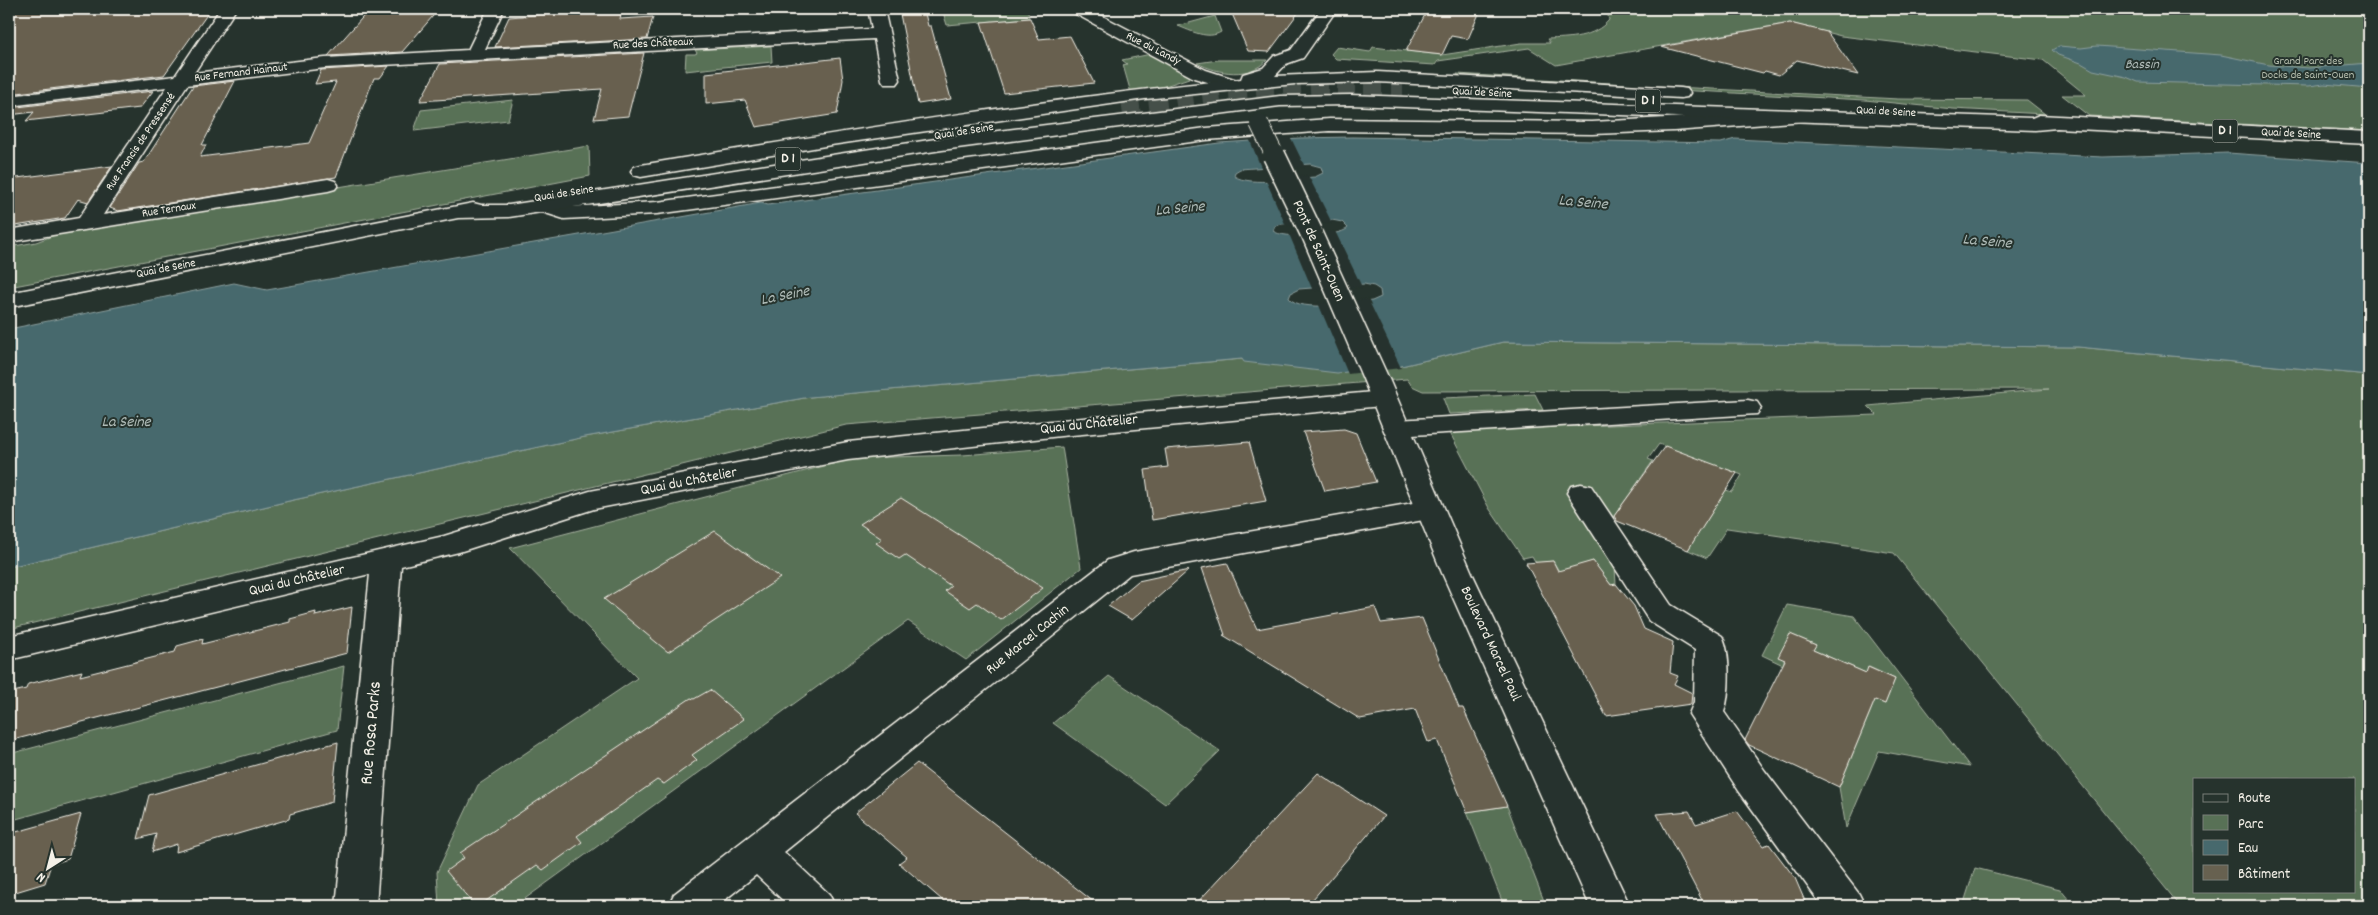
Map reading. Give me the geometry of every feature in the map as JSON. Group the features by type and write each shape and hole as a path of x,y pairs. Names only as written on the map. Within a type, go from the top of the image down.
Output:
{"main road":[{"name":"Rue Francis de Pressensé","path":"86,224 228,9"},
{"path":"474,54 496,9"},
{"path":"876,9 891,80"},
{"name":"Rue du Landy","path":"1078,9 1136,41 1151,46 1200,74 1231,84"},
{"path":"1231,84 1269,72 1280,60 1297,54 1330,9"},
{"name":"Rue des Châteaux","path":"474,54 882,34"},
{"name":"Rue Fernand Hainaut","path":"9,101 325,63 474,54"},
{"path":"455,212 509,211 942,144 1254,115 1289,94 1301,64 1297,54"},
{"path":"455,212 505,196 841,138 1146,94 1231,84 1295,79 1377,77 1699,94"},
{"name":"Pont de Saint-Ouen","path":"1231,84 1254,115 1311,232 1380,389"},
{"name":"Quai de Seine","path":"1403,89 2369,138"},
{"path":"1718,96 1854,104 1894,113"},
{"path":"1280,101 1360,100 1799,117 2035,124 2057,122"},
{"name":"Quai de Seine","path":"9,300 455,212 733,167 1122,108"},
{"path":"542,206 564,213 657,208 1206,134 1320,126 1453,124 1592,128 1799,117"},
{"name":"Rue Ternaux","path":"9,236 328,185"},
{"name":"Boulevard Marcel Paul","path":"1380,389 1457,573 1610,906"},
{"name":"Quai du Châtelier","path":"9,648 448,545 590,500 848,451 1111,423 1380,389"},
{"path":"1396,428 1748,408"},
{"path":"1581,493 1660,613 1711,645 1711,702 1706,714 1752,781 1845,906"},
{"name":"Rue Marcel Cachin","path":"688,906 1119,567 1134,562 1430,510"},
{"name":"Rue Rosa Parks","path":"356,906 386,560"},
{"path":"758,852 815,906"}],"green space":[{"path":"942,9 1024,9 1028,11 1029,18 947,25"},
{"name":"Grand Parc des Docks de Saint-Ouen","path":"1623,9 2369,9 2369,131 2089,116 2062,95 2086,95 2043,60 1841,36 1790,23 1556,65 1529,48 1438,61 1435,65 1336,59 1331,54 1337,47 1370,52 1373,47 1442,55 1521,43 1550,43 1547,39 1589,34 1609,20 1607,11"},
{"path":"1215,16 1221,32 1216,34 1200,34 1178,26"},
{"path":"771,46 772,62 685,71 686,54 695,54 697,53 695,50"},
{"path":"1151,54 1190,75 1189,78 1150,91 1131,93 1123,65 1127,64 1122,60"},
{"path":"1218,60 1267,60 1252,70 1234,73 1215,70 1197,63"},
{"path":"1457,74 1627,84 1628,88 1459,78"},
{"path":"1657,86 1898,99 2027,100 2045,114 1953,109 1865,100 1658,89"},
{"path":"513,100 508,120 414,131 421,110"},
{"path":"589,146 590,176 9,287 9,247 36,242 63,232"},
{"path":"1503,342 2078,347 2369,375 2369,906 2180,906 1894,553 1727,528 1707,558 1688,550 1726,490 1732,492 1742,475 1721,467 1719,470 1659,444 1648,459 1653,461 1612,519 1616,584 1611,585 1593,561 1560,573 1553,561 1536,563 1532,556 1523,558 1489,508 1449,431 1877,415 1868,406 2049,389 1423,391 1412,386 1407,379 846,425 9,629 9,567 289,501 585,437 810,397 1243,359 1397,367"},
{"path":"1535,394 1543,410 1449,414 1443,398"},
{"path":"1062,447 1081,568 966,660 908,621 515,906 439,906 437,872 478,785 637,678 510,548 855,458 963,455"},
{"path":"1787,605 1854,616 1970,767 1879,751 1846,828 1839,787 1875,700 1885,704 1895,679 1869,667 1866,673 1813,650 1816,645 1790,634 1783,665 1762,655"},
{"path":"344,666 337,730 9,821 9,754"},
{"path":"1109,676 1220,751 1165,804 1053,723"},
{"path":"1507,806 1546,906 1504,906 1467,812"},
{"path":"1975,868 2060,889 2074,906 1963,906"}],"water":[{"name":"Bassin","path":"2059,46 2081,48 2097,46 2221,55 2269,65 2309,68 2369,63 2369,88 2324,84 2309,86 2138,82 2126,77 2093,70 2081,63 2058,55 2052,50"},
{"name":"La Seine","path":"1352,137 1721,143 1735,139 2103,157 2228,153 2369,163 2369,375 2078,347 1503,342 1397,367 1337,373 1244,362 1242,359 810,397 585,437 289,501 9,567 9,329 234,283 267,290 761,203 768,205 1219,143","holes":["1310,164 1321,167 1323,173 1315,177 1273,181 1251,181 1234,176 1235,172 1240,169","1332,220 1342,222 1348,228 1334,233 1311,236 1278,234 1273,231 1275,226","1364,284 1374,286 1380,290 1381,297 1372,301 1341,305 1304,305 1295,303 1289,298 1291,293 1299,289"]}],"pier":[{"path":"1290,136 1305,167 1262,170 1249,138"},
{"path":"1308,175 1332,223 1286,226 1265,178"},
{"path":"1335,231 1362,287 1313,291 1289,234"},
{"path":"1368,299 1401,368 1348,374 1318,303"}],"building":[{"path":"211,9 164,75 9,94 9,19 16,10"},
{"path":"370,9 439,9 402,52 328,56"},
{"path":"622,9 620,19 653,17 647,39 495,47 509,17"},
{"path":"899,9 924,9 928,26 931,26 951,99 918,104"},
{"path":"1230,9 1301,9 1269,52 1248,51"},
{"path":"1428,9 1481,9 1468,39 1451,36 1442,55 1406,51"},
{"path":"1030,18 1039,39 1070,36 1094,83 1004,93 981,22"},
{"path":"1790,23 1827,32 1858,75 1797,60 1779,75 1765,71 1763,73 1661,47"},
{"path":"644,53 628,116 594,119 602,89 420,101 440,64"},
{"path":"840,58 843,80 837,114 756,127 745,100 706,104 706,73"},
{"path":"389,66 380,78 374,78 336,177 118,211 110,208 139,163 144,162 193,86 235,81 202,145 206,145 200,157 309,143 336,82 315,84 321,70"},
{"path":"153,91 140,108 26,121 34,112 9,115 9,108"},
{"path":"112,166 88,202 78,199 65,218 9,227 9,179"},
{"path":"1344,429 1356,433 1376,482 1325,491 1303,432"},
{"path":"1249,442 1266,501 1152,520 1145,470 1168,467 1165,449"},
{"path":"1665,446 1737,473 1688,550 1617,521 1614,516"},
{"path":"901,498 1043,588 1001,620 977,603 970,608 945,591 951,586 905,555 899,559 876,543 882,539 860,524"},
{"path":"715,531 780,578 668,652 604,599"},
{"path":"1553,561 1558,571 1593,561 1611,585 1616,584 1634,606 1644,629 1673,642 1670,673 1678,676 1674,684 1692,693 1691,704 1606,716 1526,563"},
{"path":"1227,563 1257,629 1375,607 1381,623 1422,618 1459,708 1463,708 1507,806 1467,812 1437,740 1428,742 1415,709 1360,719 1223,635 1225,635 1202,568"},
{"path":"1189,570 1132,620 1108,606 1138,581"},
{"path":"352,607 347,653 9,741 9,693 26,689 28,684 82,671 80,676 175,652 177,646 203,639 202,644 290,622 290,619 316,612 315,616"},
{"path":"1790,634 1816,645 1813,650 1866,673 1868,667 1895,679 1885,704 1875,700 1839,787 1749,745 1745,740 1785,660 1778,657"},
{"path":"710,690 744,719 692,755 697,760 664,784 657,780 577,836 582,842 543,870 537,865 479,906 475,906 446,871 464,858 460,853 691,698 694,699"},
{"path":"338,742 332,802 290,814 289,819 176,852 177,844 152,852 156,834 138,839 149,795"},
{"path":"917,763 1099,906 949,906 899,863 907,857 855,813"},
{"path":"1318,773 1384,816 1307,906 1194,906"},
{"path":"1689,811 1696,824 1737,811 1763,846 1769,844 1795,878 1807,906 1705,906 1657,814"},
{"path":"81,814 68,859 51,864 45,883 9,894 9,834"}],"tunnel":[{"path":"1122,108 1224,95 1325,89 1403,89"}]}
